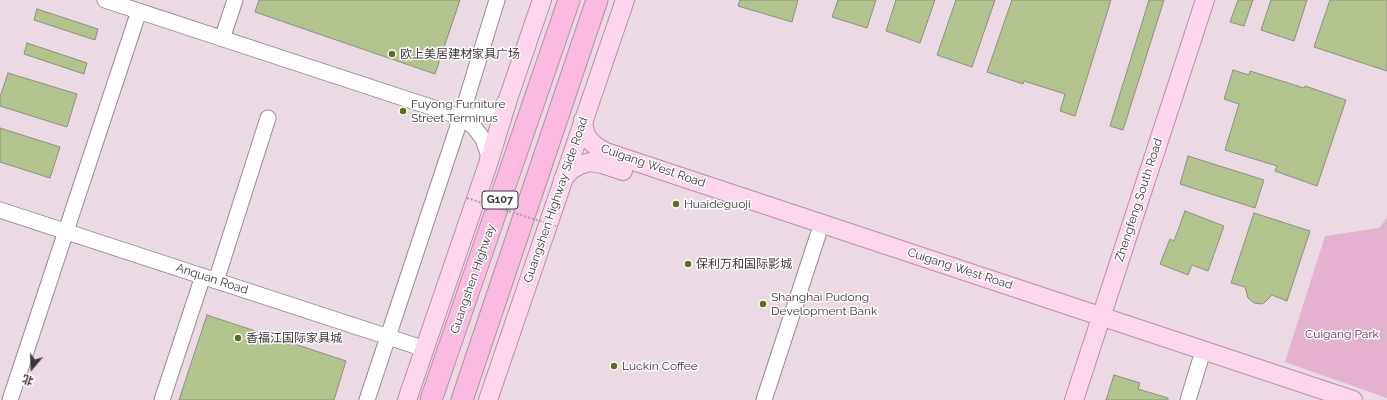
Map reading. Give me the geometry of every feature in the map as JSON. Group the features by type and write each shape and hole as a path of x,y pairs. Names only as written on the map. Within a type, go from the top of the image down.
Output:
{"highway":[{"name":"Guangshen Highway","path":"432,400 569,0"},
{"name":"G107","path":"462,400 597,0"}],"main road":[{"path":"407,400 488,164 542,0"},
{"name":"Guangshen Highway Side Road","path":"488,400 625,0"},
{"name":"Zhengfeng South Road","path":"1074,400 1095,320 1193,0"},
{"name":"Zhengfeng South Road","path":"1064,400 1095,320 1205,0"},
{"name":"Cuigang West Road","path":"583,120 585,132 589,140 597,148 629,166 818,235 1353,400"},
{"name":"Cuigang West Road","path":"563,179 571,170 590,162 629,166 1095,320 1200,361 1317,400"}],"street":[{"path":"105,0 461,117 473,117 491,112 501,107 508,100"},
{"path":"222,39 235,0"},
{"path":"367,400 461,117 497,0"},
{"path":"10,400 139,11"},
{"path":"461,117 474,128 483,139 488,152 488,164"},
{"path":"162,400 268,118"},
{"name":"Anquan Road","path":"0,210 425,349"},
{"path":"764,400 818,235"},
{"path":"1188,400 1200,361"}],"path":[{"path":"467,198 556,226"}],"green space":[{"name":"Cuigang Park","path":"1387,218 1387,398 1285,362 1325,236 1379,228"}],"building":[{"name":"欧上美居建材家具广场","path":"259,0 460,0 435,74 255,12"},
{"path":"740,0 798,0 792,22 738,6"},
{"path":"838,0 876,0 867,28 832,17"},
{"path":"896,0 935,0 920,43 886,31"},
{"path":"956,0 995,0 972,67 937,55"},
{"path":"1012,0 1111,0 1075,116 1060,111 1065,94 1024,81 1023,84 987,72"},
{"path":"1149,0 1164,0 1123,130 1110,126"},
{"path":"1238,0 1253,0 1244,26 1230,22"},
{"path":"1271,0 1307,0 1294,41 1261,30"},
{"path":"1330,0 1387,0 1387,71 1314,47"},
{"path":"37,9 98,29 95,40 34,20"},
{"path":"27,43 87,63 84,74 24,54"},
{"path":"1233,70 1249,75 1250,71 1304,88 1305,86 1346,100 1317,186 1275,171 1277,166 1225,150 1239,104 1224,99"},
{"path":"8,73 77,94 67,127 0,106 0,97"},
{"path":"0,128 60,147 50,178 0,162"},
{"path":"1188,156 1264,180 1255,208 1180,184"},
{"path":"1185,211 1224,226 1208,271 1192,265 1188,275 1160,264 1170,239 1174,241"},
{"path":"1254,213 1310,231 1287,301 1272,295 1262,304 1254,303 1248,298 1245,287 1231,283"},
{"name":"香福江国际家具城","path":"207,315 346,361 334,400 179,400"},
{"path":"1114,375 1140,383 1138,389 1168,398 1168,400 1106,400"}],"place":[{"name":"欧上美居建材家具广场","path":"392,54"},
{"name":"Fuyong Furniture Street Terminus","path":"403,111"},
{"name":"Huaideguoji","path":"676,204"},
{"name":"保利万和国际影城","path":"688,264"},
{"name":"Shanghai Pudong Development Bank","path":"763,304"},
{"name":"香福江国际家具城","path":"238,338"},
{"name":"Luckin Coffee","path":"614,366"}]}
